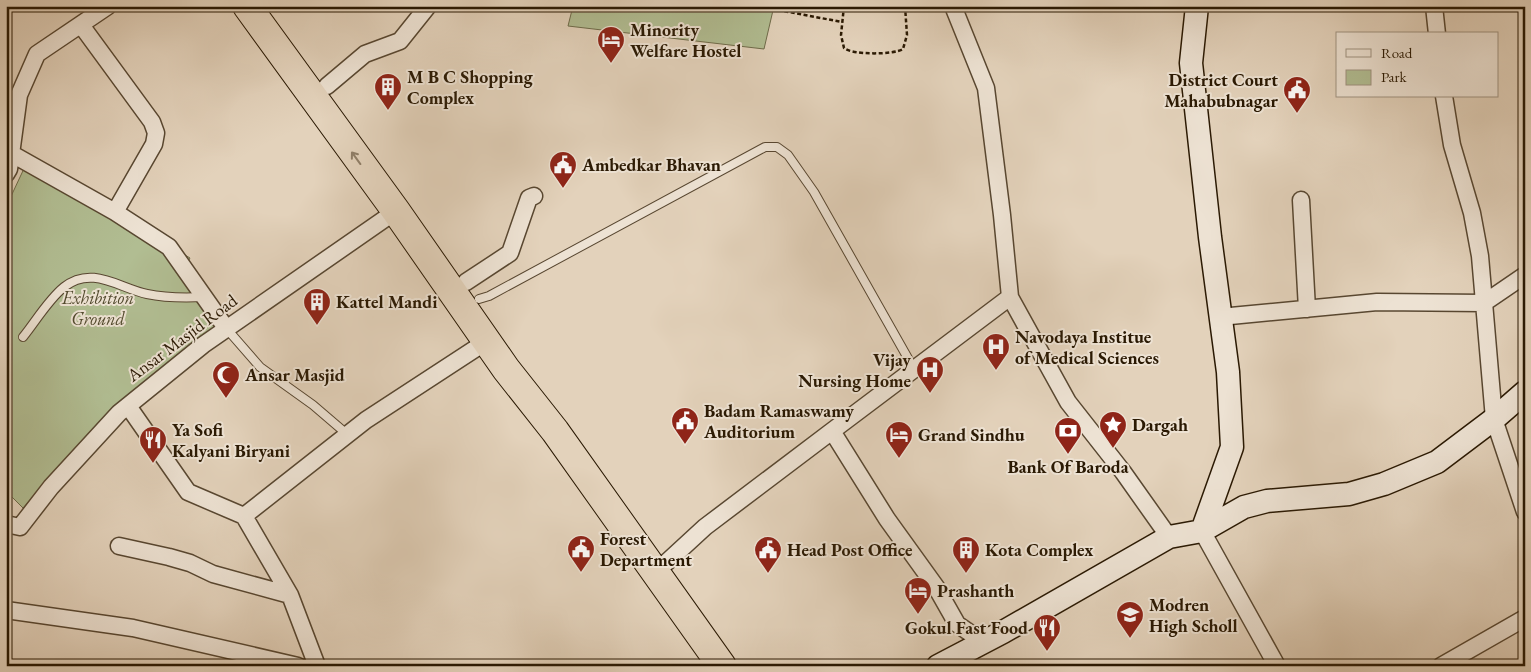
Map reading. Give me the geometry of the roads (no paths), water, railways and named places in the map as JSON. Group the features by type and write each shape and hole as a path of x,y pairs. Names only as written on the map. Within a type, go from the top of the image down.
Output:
{"highway":[{"path":"247,6 396,211 506,369 555,431 719,663"},
{"path":"265,6 327,86 559,416 667,562 719,663"}],"street":[{"path":"6,174 10,169 12,154 13,93 38,54 108,6"},
{"path":"327,86 365,54 400,41 428,6"},
{"path":"953,6 986,88 1010,297 1068,402 1123,472 1169,537"},
{"path":"1197,6 1191,63 1228,372 1232,447 1202,531 1277,666"},
{"path":"1434,6 1437,32"},
{"path":"81,25 152,122 156,133 154,144 115,212"},
{"path":"1444,98 1452,145 1472,213 1480,256 1494,418 1525,512"},
{"path":"12,154 115,212 169,247 226,328"},
{"path":"472,291 510,252 528,198 534,196"},
{"path":"1301,200 1307,309"},
{"name":"Ansar Masjid Road","path":"13,526 128,406 226,328 396,211"},
{"path":"1220,317 1377,302 1484,303 1525,275"},
{"path":"667,562 705,527 1010,297"},
{"path":"244,516 348,435 487,341"},
{"path":"938,666 1169,537 1202,531 1244,507 1267,501 1349,494 1384,484 1437,462 1525,392"},
{"path":"128,406 188,492 244,516 290,595 317,666"},
{"path":"832,431 887,519 936,587 957,624 983,642"},
{"path":"119,546 170,557 190,563 213,574 290,595"},
{"path":"6,610 132,628 298,666"},
{"path":"1441,666 1525,618"}],"lane":[{"path":"472,291 490,296 765,147 777,147 788,155 814,192 914,369"},
{"path":"23,337 63,288 85,278 100,277 145,294 173,299 204,297"},
{"path":"226,328 260,366 313,405 348,435"}],"place":[{"name":"Minority Welfare Hostel","path":"611,64"},
{"name":"M B C Shopping Complex","path":"388,111"},
{"name":"District Court Mahabubnagar","path":"1297,114"},
{"name":"Ambedkar Bhavan","path":"563,189"},
{"name":"Kattel Mandi","path":"317,326"},
{"name":"Navodaya Institue of Medical Sciences","path":"996,371"},
{"name":"Vijay Nursing Home","path":"930,394"},
{"name":"Ansar Masjid","path":"226,399"},
{"name":"Badam Ramaswamy Auditorium","path":"685,445"},
{"name":"Dargah","path":"1113,449"},
{"name":"Bank Of Baroda","path":"1068,455"},
{"name":"Grand Sindhu","path":"899,459"},
{"name":"Ya Sofi Kalyani Biryani","path":"153,464"},
{"name":"Forest Department","path":"581,573"},
{"name":"Head Post Office","path":"768,574"},
{"name":"Kota Complex","path":"966,574"},
{"name":"Prashanth","path":"918,615"},
{"name":"Modren High Scholl","path":"1130,639"},
{"name":"Gokul Fast Food","path":"1047,652"}],"park label":[{"name":"Exhibition Ground","path":"98,308"}]}
